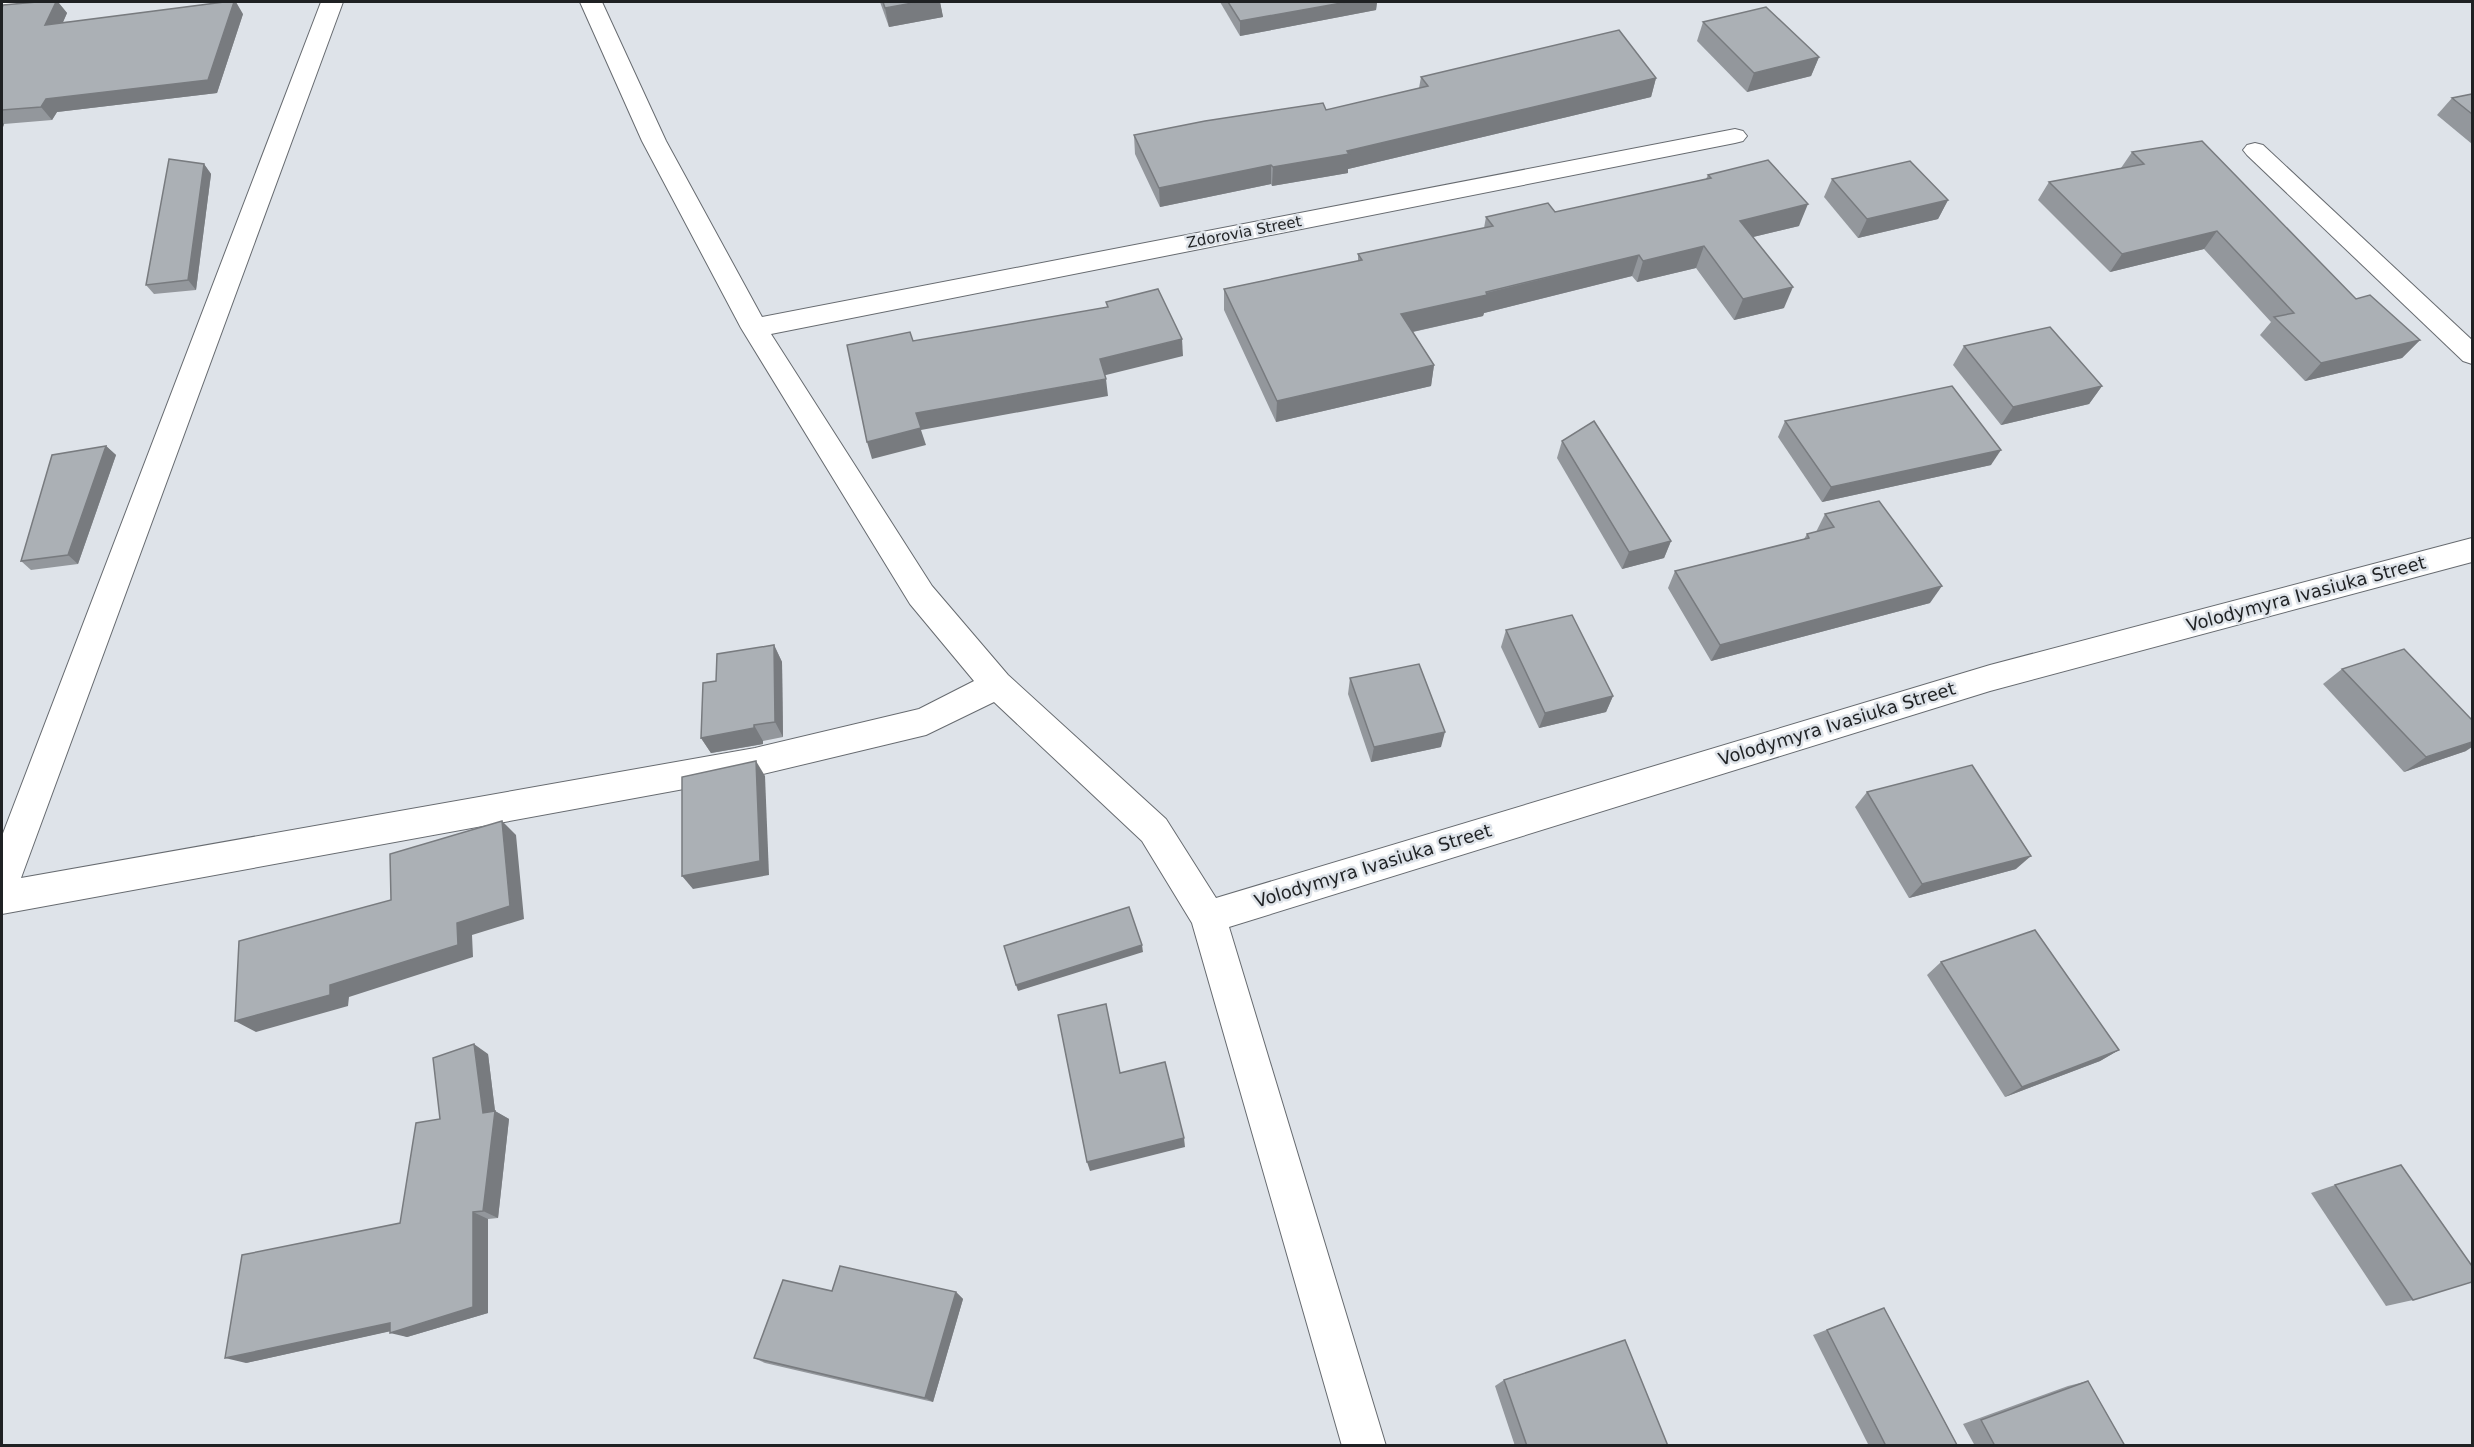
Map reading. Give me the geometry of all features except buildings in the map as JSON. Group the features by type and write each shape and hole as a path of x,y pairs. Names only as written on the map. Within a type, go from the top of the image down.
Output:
{"street":[{"path":"2,15 10,2"},
{"path":"2,881 332,2"},
{"path":"591,2 654,141 754,328 921,595 997,685 1154,830 1208,917 1364,1446"},
{"name":"Zdorovia Street","path":"754,328 1735,136"},
{"name":"Volodymyra Ivasiuka Street","path":"1208,917 1990,678 2472,550"},
{"path":"2,897 755,762 926,721 997,685"}],"lane":[{"path":"2255,150 2472,355"}]}
